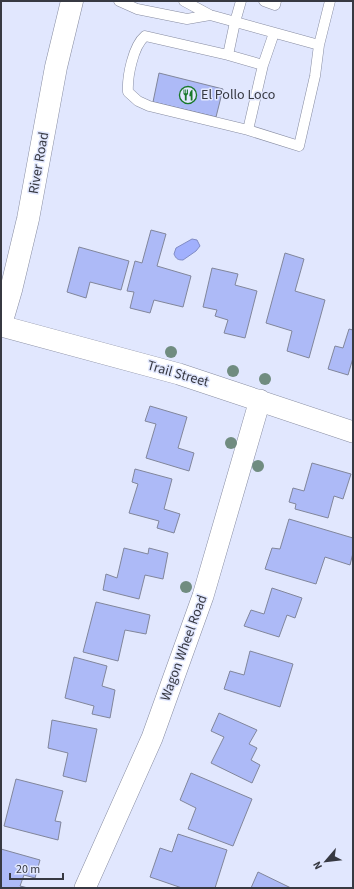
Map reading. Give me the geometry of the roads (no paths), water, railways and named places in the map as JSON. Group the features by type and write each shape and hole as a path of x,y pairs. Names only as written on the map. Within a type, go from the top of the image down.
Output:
{"main road":[{"name":"River Road","path":"1,325 28,219 56,67 72,1"}],"street":[{"name":"Trail Street","path":"1,325 179,374 353,432"},
{"name":"Wagon Wheel Road","path":"85,888 152,738 204,596 260,400"}],"lane":[{"path":"119,1 137,9 187,18 210,15"},
{"path":"184,1 210,15 319,46"},
{"path":"228,55 241,1"},
{"path":"264,1 275,5 276,1"},
{"path":"264,65 145,36 139,40 129,74 128,92 138,101 149,106 248,130 299,146 315,76 319,46 330,1"},
{"path":"248,130 264,65 274,33"}],"water":[{"path":"192,239 197,240 200,246 196,251 183,260 177,259 174,254 176,248"}],"place":[{"name":"El Pollo Loco","path":"188,95"}]}
